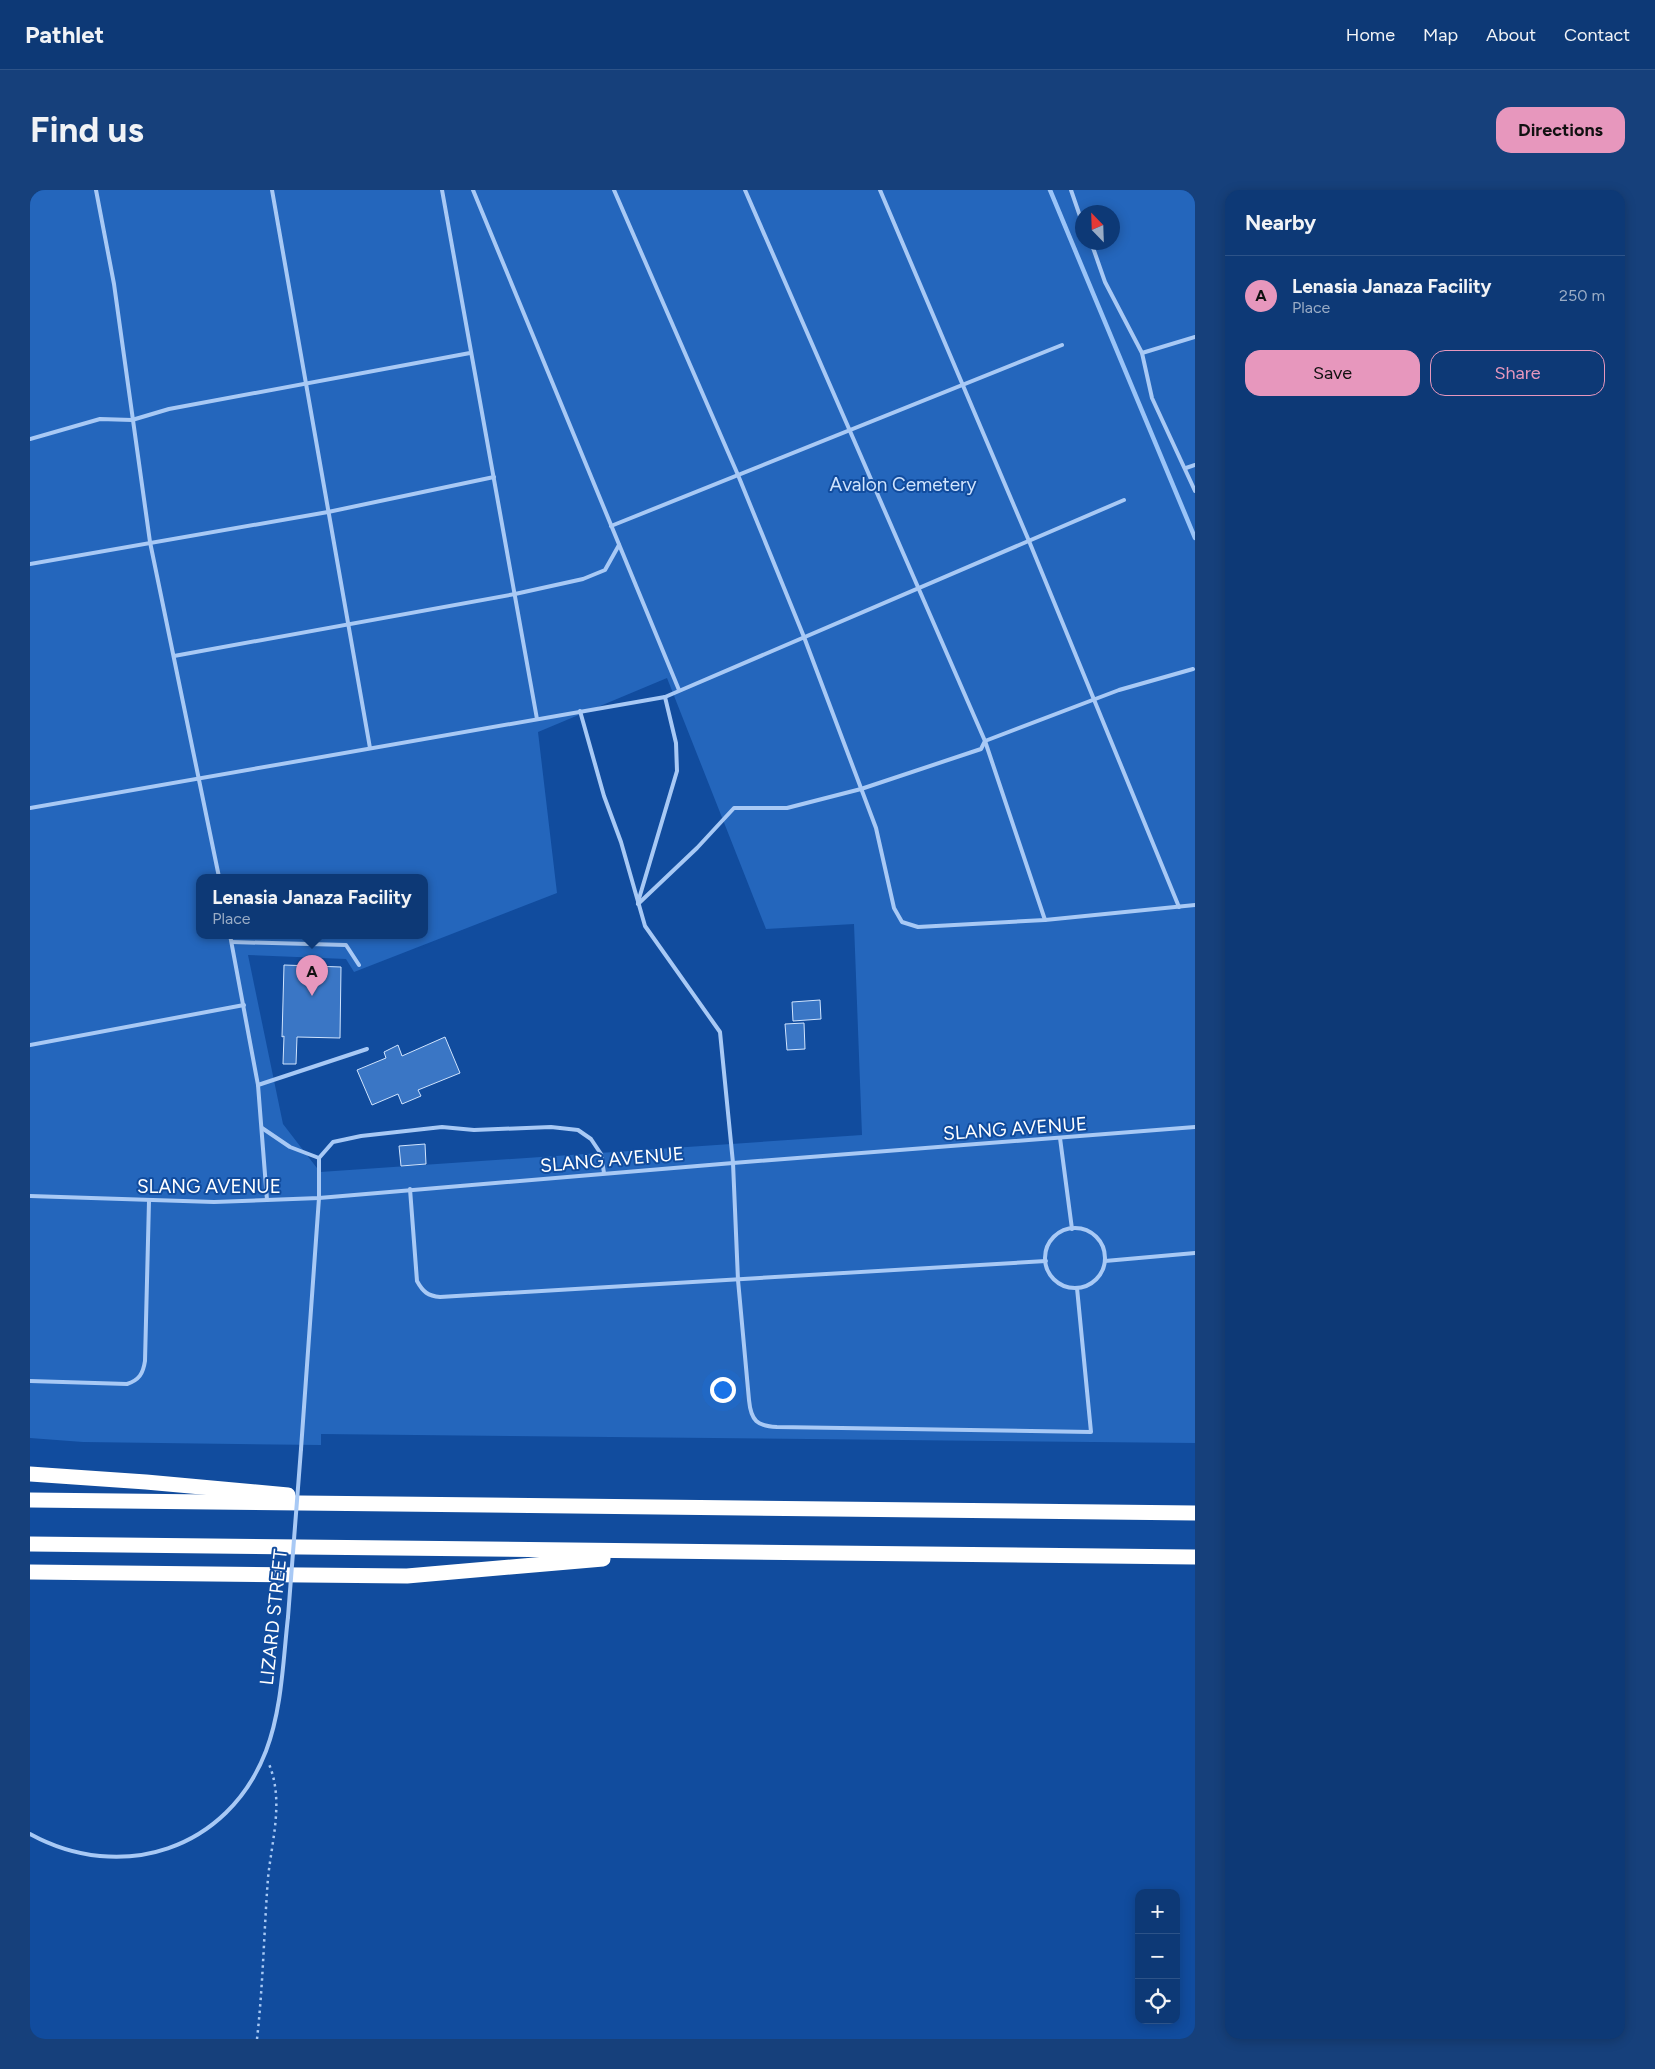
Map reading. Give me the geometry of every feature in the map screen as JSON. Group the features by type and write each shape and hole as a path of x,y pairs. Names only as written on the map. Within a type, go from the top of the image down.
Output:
{"highway":[{"path":"30,1474 146,1482 399,1505"},
{"path":"30,1500 1195,1513"},
{"path":"30,1544 1195,1557"},
{"path":"30,1572 407,1576 691,1551"}],"lane":[{"path":"96,190 114,284 150,542 218,874"},
{"path":"272,190 370,748"},
{"path":"442,190 470,353 538,719"},
{"path":"473,190 679,690"},
{"path":"614,190 738,475 804,637 876,828 894,908 902,922 918,927 1046,920 1195,905"},
{"path":"746,190 985,741 1046,920"},
{"path":"880,190 1029,541 1179,907"},
{"path":"1071,190 1076,205"},
{"path":"1094,250 1105,282 1142,353 1152,398 1186,468 1195,492"},
{"path":"1142,353 1195,337"},
{"path":"611,526 1062,345"},
{"path":"30,439 100,420 132,420 169,409 470,353"},
{"path":"1186,468 1195,466"},
{"path":"30,564 328,512 494,477"},
{"path":"30,808 664,697 1124,500"},
{"path":"174,656 515,594 583,579 605,570 619,544"},
{"path":"638,904 697,848 734,808 787,808 861,789 981,749 985,741 1118,690 1193,669"},
{"path":"638,904 677,771 676,743 664,697"},
{"path":"580,711 604,796 621,842 646,926 720,1032 733,1163 738,1280 750,1413 756,1422 765,1426 777,1427 1091,1432 1077,1288"},
{"path":"231,939 258,1084 262,1153 268,1200"},
{"path":"232,942 346,945 360,965"},
{"path":"30,1045 244,1005"},
{"path":"258,1084 367,1049"},
{"path":"262,1128 290,1147 319,1158 333,1142 361,1136 442,1127 474,1130 551,1127 578,1130 591,1139 601,1154 604,1173"},
{"name":"SLANG AVENUE","path":"30,1196 214,1202 319,1198 604,1173 1195,1127"},
{"path":"1060,1138 1072,1229"},
{"name":"LIZARD STREET","path":"30,1834 68,1849 98,1856 133,1857 169,1849 207,1828 228,1809 253,1776 265,1753 278,1702 288,1617 319,1198 319,1158"},
{"path":"410,1190 417,1281 423,1292 430,1296 454,1297 1046,1261"},
{"path":"30,1381 126,1384 138,1380 142,1375 145,1361 150,1201"},
{"path":"1072,1229 1085,1230 1094,1235 1104,1251 1105,1261 1103,1270 1097,1278 1090,1284 1077,1288 1061,1285 1053,1278 1048,1270 1046,1261 1046,1251 1050,1242 1057,1235 1072,1229"},
{"path":"1105,1261 1195,1253"}],"path":[{"path":"257,2039 268,1876 276,1816 276,1789 265,1753"}],"green space":[{"name":"Avalon Cemetery","path":"30,190 1195,190 1195,1443 321,1434 321,1445 83,1442 30,1438","holes":["667,678 766,929 854,924 862,1135 320,1172 283,1124 248,955 346,959 354,972 557,893 538,732"]}],"building":[{"path":"284,965 341,967 340,1038 297,1037 296,1064 283,1064"},
{"path":"820,1000 821,1019 793,1021 792,1002"},
{"path":"804,1023 805,1049 787,1050 785,1024"},
{"path":"445,1037 460,1073 418,1090 421,1096 402,1104 398,1094 372,1105 357,1070 386,1058 384,1052 398,1045 402,1056"},
{"path":"425,1144 426,1164 401,1166 399,1146"}],"waterway":[{"path":"1050,190 1195,538"}],"place":[{"name":"Lenasia Janaza Facility","path":"312,996"}]}
